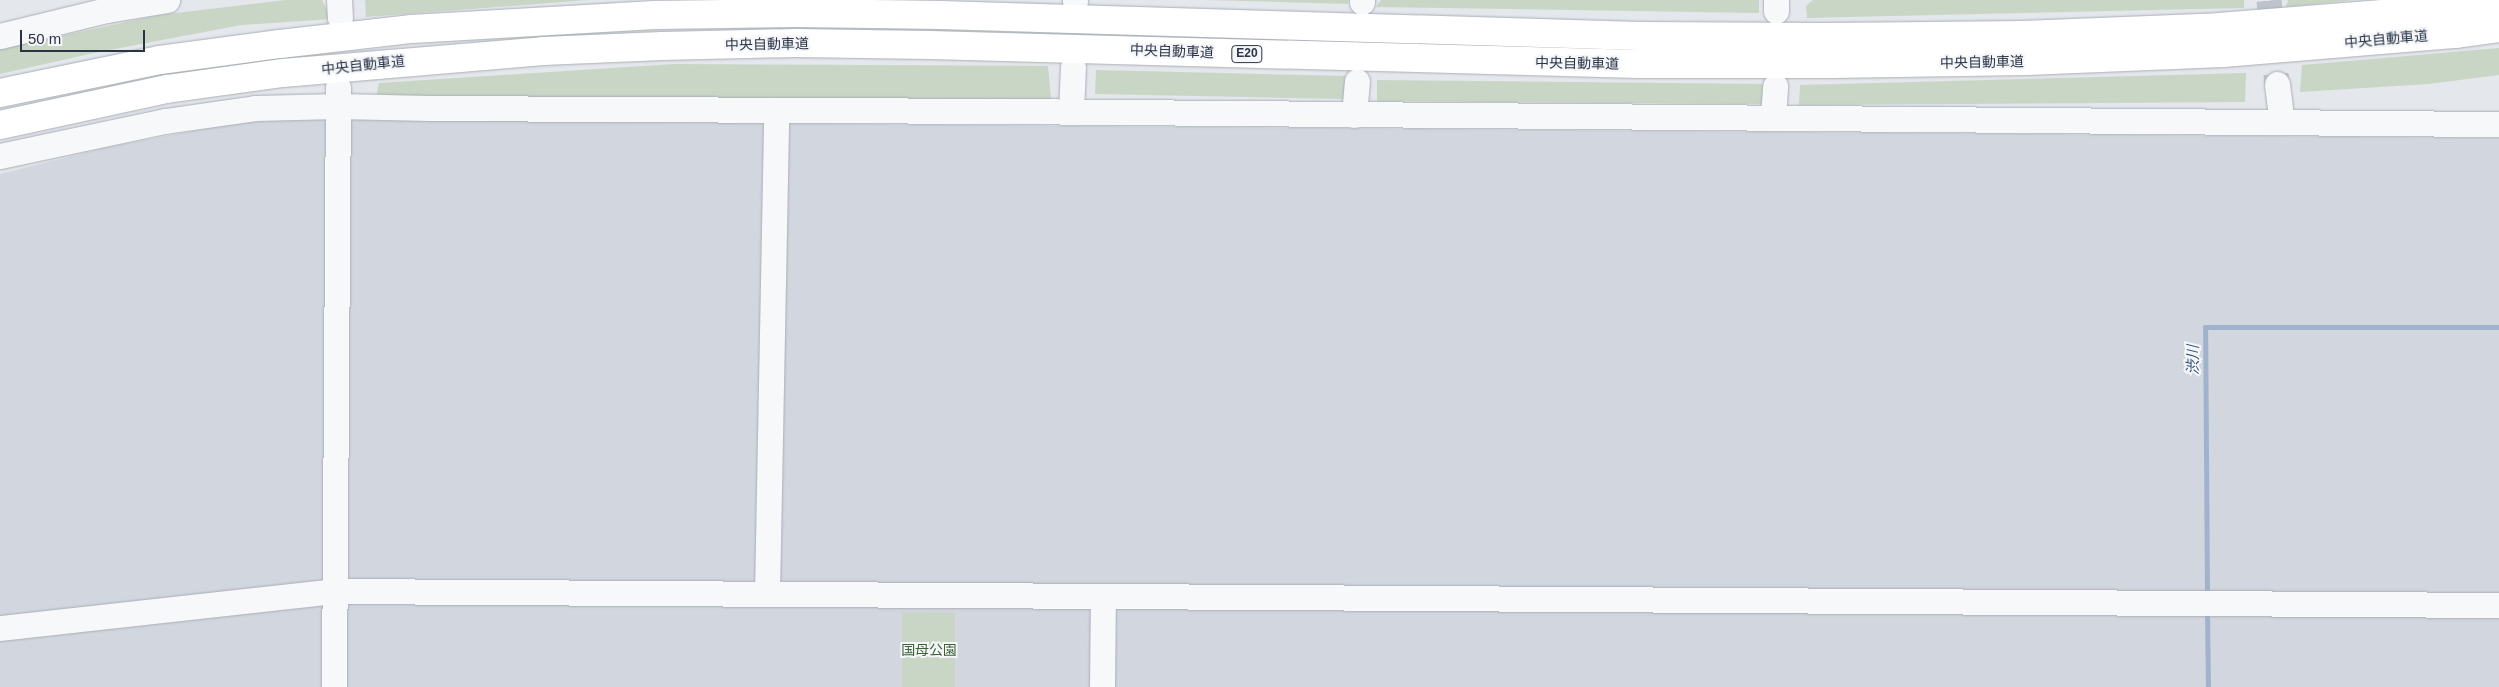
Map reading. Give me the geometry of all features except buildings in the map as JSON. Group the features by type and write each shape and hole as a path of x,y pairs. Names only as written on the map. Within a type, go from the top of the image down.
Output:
{"highway":[{"name":"中央自動車道","path":"0,93 160,60 280,44 422,29 655,15 795,13 940,15 1639,36 1846,37 2023,35 2220,27 2447,9 2499,2"},
{"name":"中央自動車道","path":"0,125 167,89 283,73 543,51 662,46 930,45 1628,64 1851,64 2027,61 2223,53 2456,34 2499,28"}],"street":[{"path":"0,36 105,5 166,0"},
{"path":"1072,111 1073,67"},
{"path":"1354,115 1357,81"},
{"path":"2278,84 2282,122"},
{"path":"1773,117 1775,86"},
{"path":"0,156 165,121 338,96 430,108 1072,111 2499,124"},
{"path":"334,687 338,96"},
{"path":"767,594 776,110"},
{"path":"0,628 335,591 2499,605"},
{"path":"1102,687 1103,596"}],"shaded area":[{"path":"256,119 2499,138 2499,687 0,687 0,174 108,147"}],"green space":[{"path":"286,0 322,0 331,19 241,25 94,53 0,74 0,49 159,15"},
{"path":"365,0 589,0 366,17"},
{"path":"1206,0 1348,0 1348,4"},
{"path":"1381,0 1759,0 1759,13 1376,7"},
{"path":"1813,0 2244,0 2244,8 1807,18 1806,6"},
{"path":"2288,0 2353,0 2286,7"},
{"path":"2499,48 2499,75 2428,84 2300,92 2302,65"},
{"path":"674,64 1048,66 1051,99 376,97 379,83"},
{"path":"1096,70 1346,76 1343,99 1095,94"},
{"path":"2246,73 2245,102 1799,105 1800,85"},
{"path":"1377,80 1763,84 1762,104 1377,101"},
{"name":"国母公園","path":"902,612 955,613 955,687 902,687"}],"waterway":[{"name":"渋川","path":"2207,595 2205,327 2499,327"},
{"name":"渋川","path":"2207,609 2208,687"}],"tunnel":[{"path":"2269,0 2277,84"}]}
